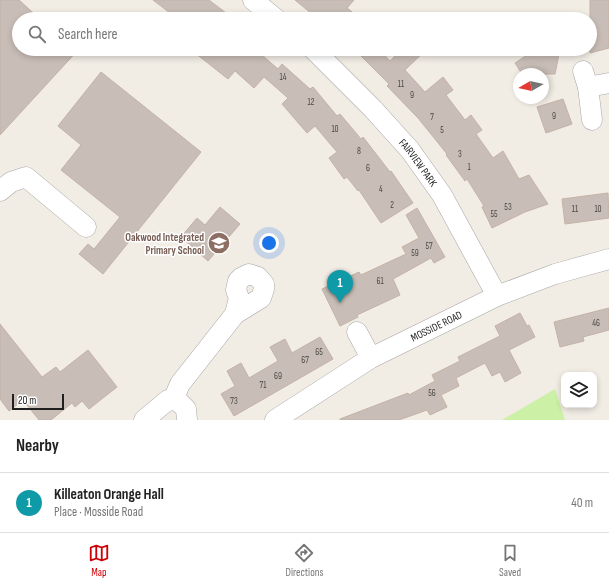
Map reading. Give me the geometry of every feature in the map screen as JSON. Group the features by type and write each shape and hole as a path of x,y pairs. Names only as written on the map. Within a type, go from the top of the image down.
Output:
{"street":[{"path":"253,0 268,12"},
{"name":"FAIRVIEW PARK","path":"320,56 373,109 410,150 442,195 497,296"},
{"path":"592,120 585,79 609,83"},
{"path":"0,191 11,182 26,177 86,228"},
{"name":"MOSSIDE ROAD","path":"275,420 371,358 497,296 555,274 609,259"},
{"path":"173,400 180,384 235,314"},
{"path":"357,332 371,358"},
{"path":"144,420 168,400 178,401 186,409 186,420"}],"green space":[{"path":"555,389 565,420 502,420"}],"building":[{"path":"0,0 19,0 32,12 12,12 12,56 73,56 0,135"},
{"path":"153,0 209,0 225,12 169,12"},
{"path":"295,0 354,0 347,8 352,12 310,12"},
{"path":"590,0 609,0 609,48 597,51 597,12 590,12"},
{"path":"199,56 263,56 278,69 282,64 310,89 313,87 337,116 340,114 361,139 363,137 390,172 391,171 413,203 381,223 359,190 358,191 347,177 344,179 329,158 337,152 315,126 307,133 282,104 288,98 264,77 254,88 235,71 228,79"},
{"path":"361,56 385,56 390,61 395,56 420,56 405,70 425,92 443,77 453,90 446,95 465,120 471,115 482,130 476,134 493,158 503,151 519,179 529,175 548,204 525,212 492,228 482,207 484,206 467,179 465,181 446,155 447,154 418,118 387,86 389,84"},
{"path":"526,56 559,56 555,74 549,74 549,68 518,68 515,63"},
{"path":"101,72 201,152 103,274 79,254 88,244 94,249 120,217 61,170 81,145 58,126"},
{"path":"563,99 572,124 546,133 537,107"},
{"path":"608,193 609,218 565,224 562,199"},
{"path":"220,207 240,224 208,261 181,237 197,218 205,225"},
{"path":"417,208 445,257 434,263 431,258 393,279 400,295 357,315 358,317 340,326 322,289 359,272 361,275 406,254 402,247 419,238 406,215"},
{"path":"609,308 609,330 583,337 584,341 560,347 554,322"},
{"path":"520,313 527,326 529,325 535,337 509,350 521,373 505,382 500,372 492,376 485,363 456,378 459,386 441,395 447,407 430,415 427,410 399,420 340,420 408,393 409,395 435,381 432,375 460,361 458,357 500,336 495,326"},
{"path":"0,324 42,377 56,367 60,372 88,350 117,387 89,409 82,401 75,407 72,403 51,420 39,420 23,400 9,411 0,399"},
{"path":"320,337 333,359 234,416 221,394 235,386 227,371 241,363 249,378 278,361 270,347 285,339 292,353"}],"place":[{"name":"Oakwood Integrated Primary School","path":"219,243"},
{"name":"Killeaton Orange Hall","path":"340,303"}]}
